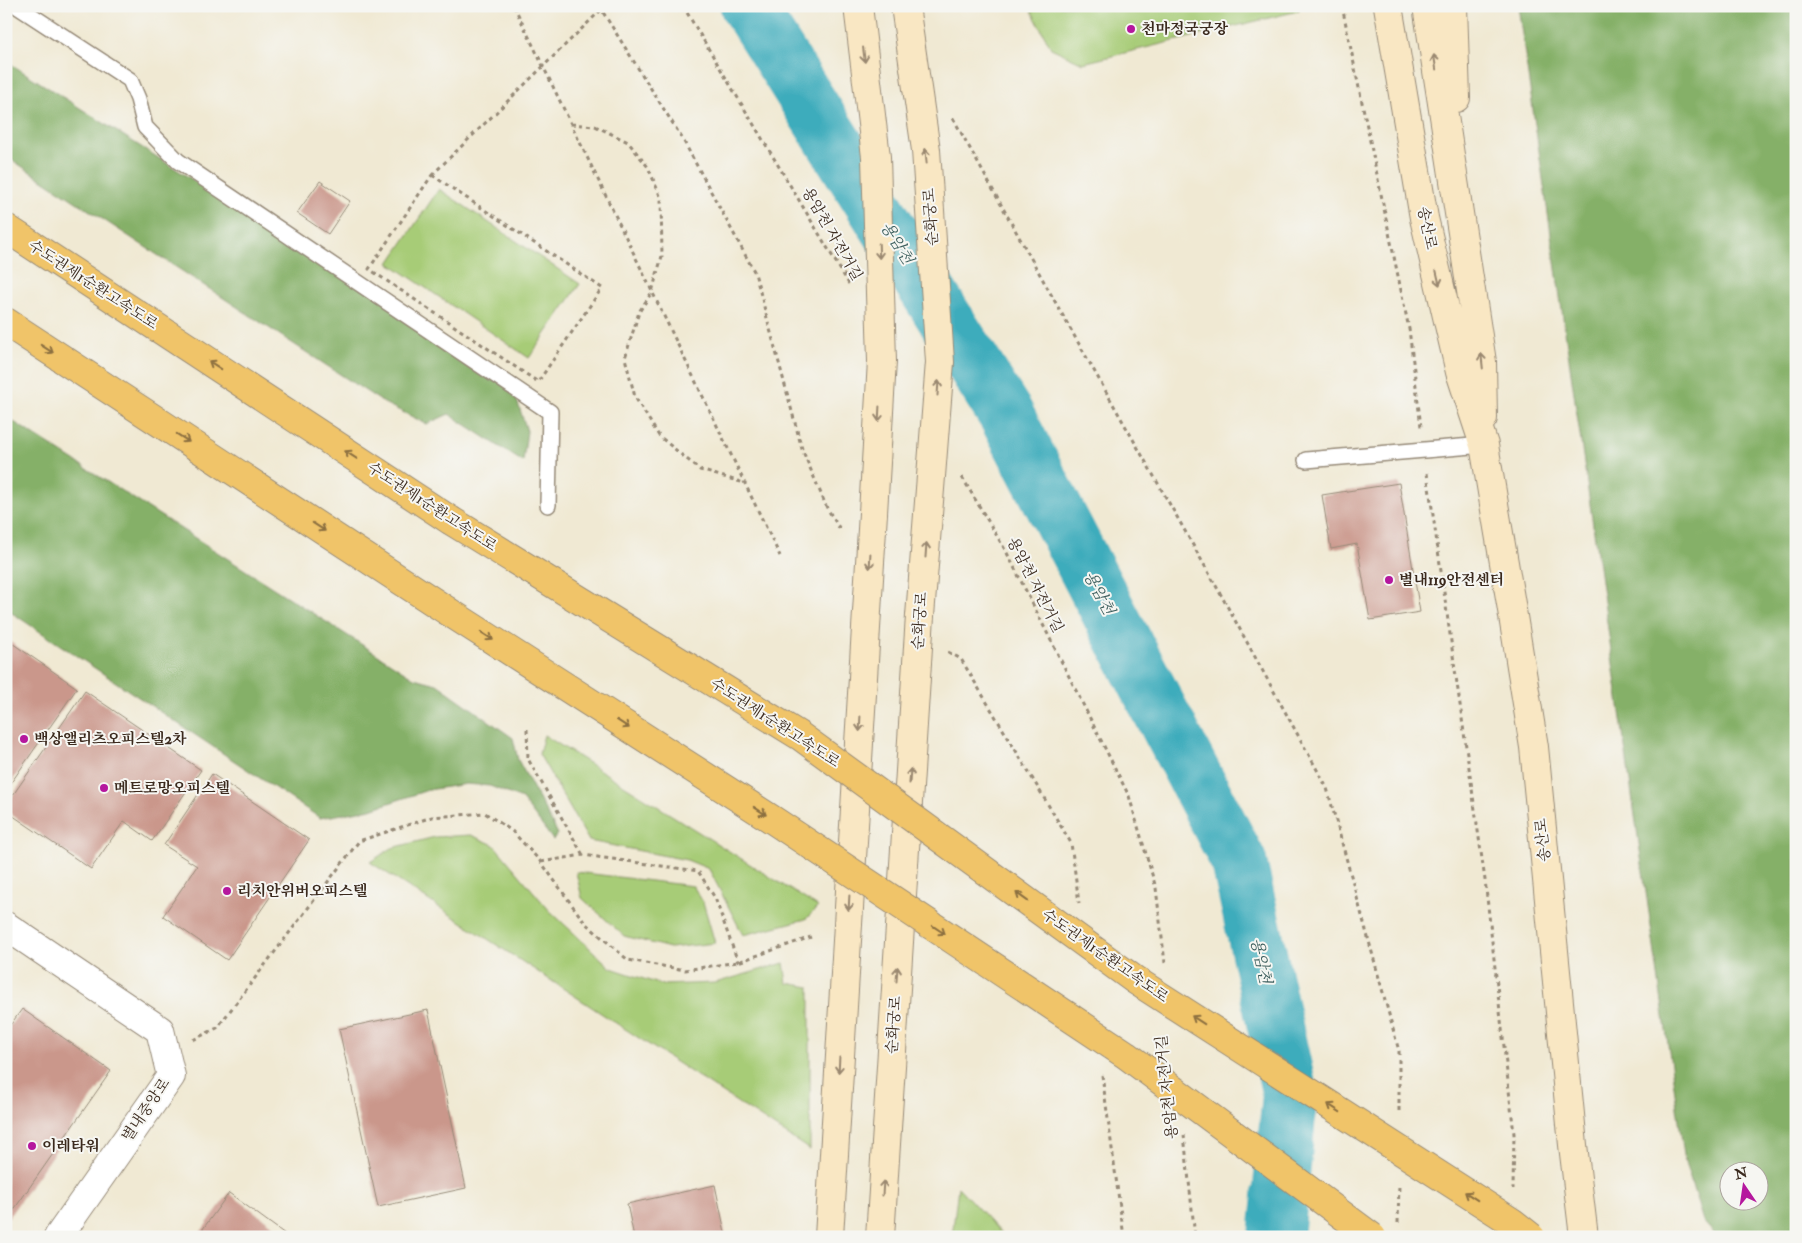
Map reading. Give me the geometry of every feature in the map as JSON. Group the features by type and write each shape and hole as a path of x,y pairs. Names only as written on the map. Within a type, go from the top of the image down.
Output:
{"highway":[{"name":"수도권제1순환고속도로","path":"6,228 450,520 800,736 1136,980 1521,1230 1538,1237"},
{"path":"6,322 446,610 773,820 1117,1049 1372,1237"}],"street":[{"path":"829,1237 882,361 876,157 858,6"},
{"name":"순화궁로","path":"880,1237 920,616 940,362 926,150 905,6"},
{"path":"1370,6 1424,218"},
{"name":"송산로","path":"1388,6 1424,218 1460,372 1484,445"},
{"name":"송산로","path":"1427,6 1482,362 1484,445 1534,747 1573,1145 1584,1237"},
{"path":"1453,6 1459,217"},
{"name":"별내중앙로","path":"6,926 160,1030 171,1076 58,1237"}],"lane":[{"path":"17,6 130,80 138,99 145,127 178,161 550,412 548,505"},
{"path":"1306,460 1484,445"}],"path":[{"path":"514,6 780,556"},
{"name":"용암천 자전거길","path":"683,6 851,289"},
{"path":"1342,6 1409,329 1424,450 1485,880 1514,1134 1513,1190"},
{"path":"432,175 602,288 538,382 369,269 432,175 600,8 682,138 754,273 802,449 827,508 842,533"},
{"path":"948,109 1327,788 1399,1051 1399,1119"},
{"path":"571,124 595,126 628,142 648,167 661,198 662,256 652,292 639,312 625,358 635,398 659,436 700,470 745,483"},
{"name":"용암천 자전거길","path":"962,476 1007,553 1129,796 1156,888 1165,966"},
{"path":"527,729 528,759 583,855"},
{"path":"166,1053 217,1028 359,841 432,818 485,813 512,831 540,862 585,922 628,960 685,970 738,962 811,937"},
{"path":"540,862 583,855 698,871 715,898 738,962"},
{"name":"용암천 자전거길","path":"1183,1130 1195,1237"},
{"path":"1398,1178 1398,1227"}],"green space":[{"name":"천마정국궁장","path":"1029,6 1301,6 1298,11 1083,63 1051,48"},
{"path":"1518,6 1796,6 1796,1237 1717,1237 1703,1221 1685,1162"},
{"path":"6,61 511,382 527,431 523,462 449,414 427,424 384,403 6,156"},
{"path":"439,189 580,284 529,358 389,263"},
{"path":"6,417 414,678 437,684 513,738 518,760 558,834 553,840 522,799 490,786 466,784 428,790 371,809 320,818 6,609"},
{"path":"544,735 818,907 806,919 743,935 709,869 687,860 589,841 539,754"},
{"path":"471,835 494,845 549,910 611,968 662,985 715,983 784,963 787,983 810,987 810,1150 370,862 392,848 435,837"},
{"path":"576,872 693,886 703,902 715,943 670,948 624,936 582,898"},
{"path":"958,1187 1005,1237 952,1237"}],"building":[{"path":"320,181 350,201 328,234 297,213"},
{"name":"별내119안전센터","path":"1399,483 1420,612 1370,620 1357,544 1331,549 1322,495"},
{"name":"백상앨리츠오피스텔2차","path":"6,639 77,688 6,790"},
{"name":"메트로망오피스텔","path":"85,691 201,770 152,841 124,821 91,869 6,811 6,805"},
{"name":"리치안위버오피스텔","path":"212,774 309,840 227,960 163,916 197,866 164,845"},
{"name":"이레타워","path":"22,1009 111,1071 6,1221 6,1031"},
{"path":"428,1010 466,1188 378,1207 339,1029"},
{"path":"715,1185 726,1237 634,1237 627,1204"},
{"path":"229,1193 289,1237 197,1237"}],"waterway":[{"name":"용암천","path":"748,6 1006,415 1239,862 1290,1095 1276,1237"}],"place":[{"name":"천마정국궁장","path":"1131,29"},
{"name":"별내119안전센터","path":"1389,580"},
{"name":"백상앨리츠오피스텔2차","path":"24,739"},
{"name":"메트로망오피스텔","path":"104,788"},
{"name":"리치안위버오피스텔","path":"227,891"},
{"name":"이레타워","path":"32,1146"}]}
